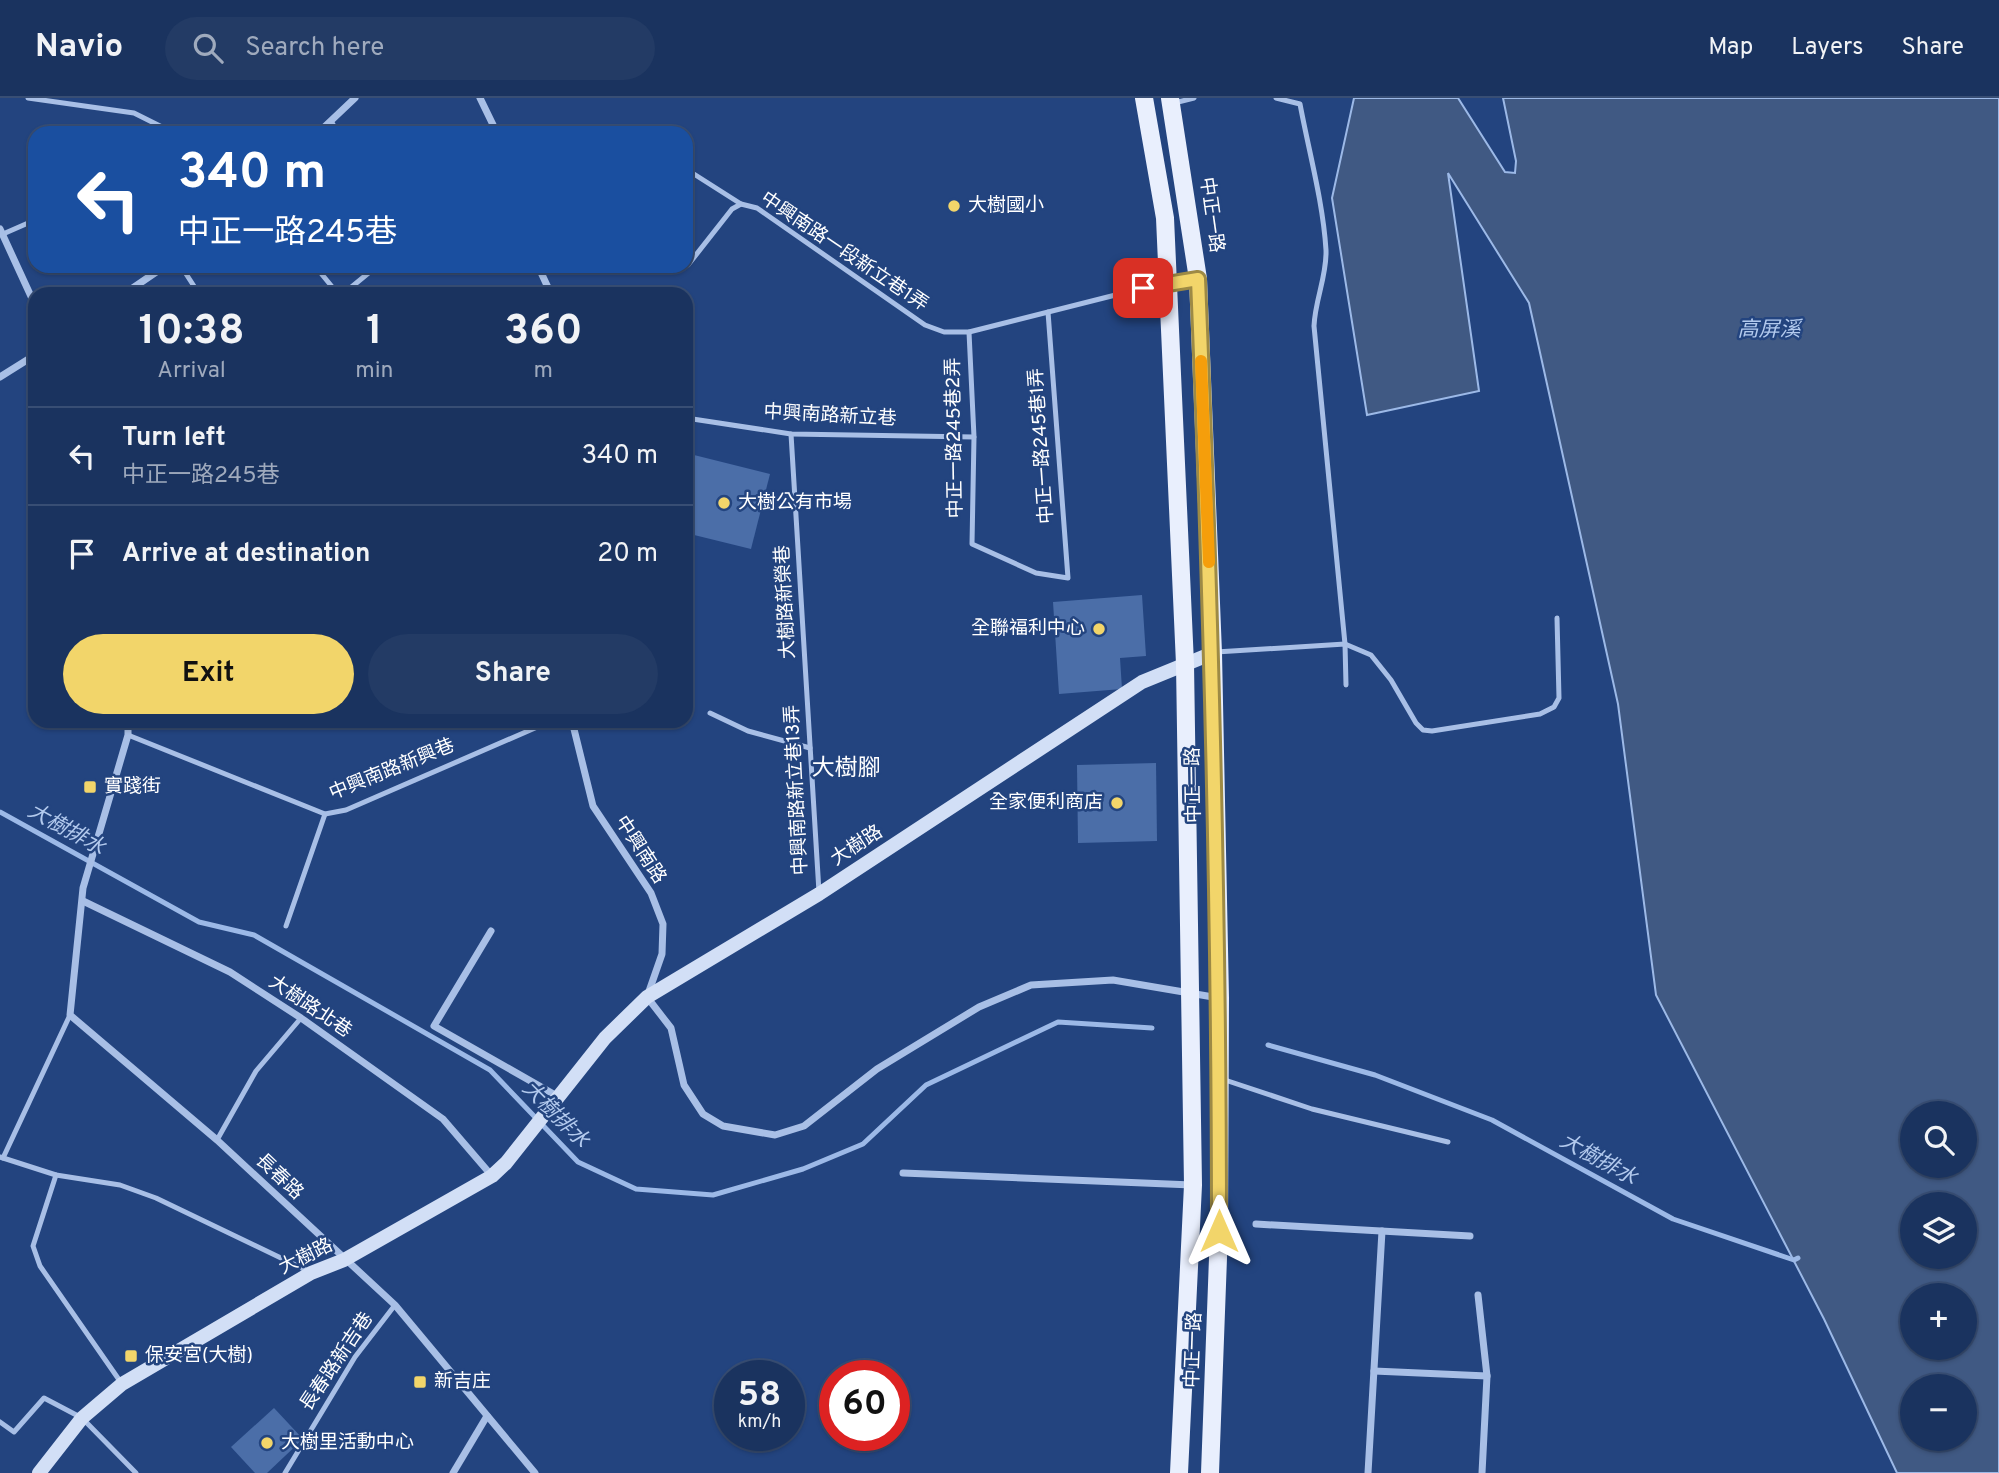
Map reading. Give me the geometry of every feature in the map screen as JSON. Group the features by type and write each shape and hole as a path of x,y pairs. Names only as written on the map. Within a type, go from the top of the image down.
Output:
{"main road":[{"name":"中正一路","path":"1144,98 1165,218 1185,664 1193,1185 1179,1473"},
{"name":"中正一路","path":"1171,101 1198,279 1213,653 1220,998 1219,1231 1210,1473"}],"street":[{"path":"326,126 355,98"},
{"path":"480,98 494,126"},
{"path":"1,231 28,290"},
{"path":"134,287 155,273"},
{"path":"0,377 28,359"},
{"name":"大樹路","path":"39,1473 82,1418 122,1384 311,1273 344,1260 492,1177 605,1038 647,996 819,894 1142,682 1213,653"},
{"path":"69,1015 83,888 128,728"},
{"name":"中興南路","path":"574,728 593,806 651,893 663,924 662,954 647,996"},
{"name":"大樹路北巷","path":"83,901 230,972 301,1018 443,1119 492,1177"},
{"path":"491,931 434,1026 554,1101"},
{"path":"647,996 671,1028 684,1085 703,1114 723,1126 775,1135 804,1126 877,1069 979,1007 1031,985 1113,980 1220,998"},
{"name":"長春路","path":"69,1015 217,1140 344,1260 395,1304 535,1473"},
{"path":"902,1173 1193,1185"},
{"path":"1256,1224 1470,1236"},
{"path":"1368,1473 1382,1231"},
{"path":"1478,1295 1487,1377 1482,1473"},
{"path":"1374,1371 1487,1377"},
{"path":"453,1473 486,1416"}],"lane":[{"path":"28,98 134,113 160,126"},
{"path":"1171,101 1194,98"},
{"path":"1276,98 1300,104 1326,252 1322,282 1315,304 1314,326 1345,644 1346,685"},
{"path":"331,121 334,126"},
{"path":"693,173 741,204"},
{"name":"中興南路一段新立巷1弄","path":"693,259 732,209 741,204 757,208 925,325 944,332 969,331 1167,282 1198,279"},
{"path":"1,231 28,222"},
{"path":"322,273 334,287"},
{"path":"350,287 368,273"},
{"name":"中正一路245巷1弄","path":"972,544 1036,573 1068,578 1048,312"},
{"name":"中正一路245巷2弄","path":"969,331 974,437 972,544"},
{"name":"中興南路新立巷","path":"693,419 792,434 974,437"},
{"name":"大樹路新榮巷","path":"792,434 806,684"},
{"path":"1213,653 1345,644 1371,655 1391,680 1416,723 1423,730 1432,731 1540,714 1554,707 1559,698 1557,618"},
{"name":"中興南路新立巷13弄","path":"806,684 819,894"},
{"path":"710,713 748,731 810,748"},
{"name":"中興南路新興巷","path":"128,734 325,814 346,810 535,728"},
{"path":"286,926 325,814"},
{"path":"69,1015 2,1158 56,1175 120,1185 156,1198 311,1273"},
{"path":"217,1140 256,1071 301,1018"},
{"path":"1219,1078 1312,1109 1448,1142"},
{"path":"56,1175 33,1246 40,1266 122,1384"},
{"name":"長春路新吉巷","path":"285,1473 355,1357 395,1304"},
{"path":"0,1422 14,1432 44,1398 82,1418 136,1473"}],"water":[{"name":"高屏溪","path":"1354,98 1458,98 1505,172 1515,173 1516,161 1503,98 1999,98 1999,1473 1897,1473 1824,1319 1656,995 1618,704 1529,303 1448,173 1479,391 1367,415 1332,198"}],"building":[{"name":"大樹公有市場","path":"693,455 770,474 751,549 693,535"},
{"name":"全聯福利中心","path":"1142,595 1146,656 1120,658 1122,689 1059,694 1053,602"},
{"name":"全家便利商店","path":"1156,763 1157,841 1078,843 1077,765"},
{"name":"大樹里活動中心","path":"274,1408 303,1439 267,1473 255,1473 231,1447"}],"waterway":[{"name":"大樹排水","path":"0,812 199,922 254,935 490,1070 578,1162 636,1189 713,1195 803,1169 863,1144 926,1085 1058,1022 1152,1028"},
{"name":"大樹排水","path":"1268,1045 1375,1075 1492,1120 1673,1219 1794,1260 1798,1258"}],"slow traffic":[{"path":"1201,361 1209,562"}],"place":[{"name":"大樹國小","path":"954,206"},
{"name":"大樹公有市場","path":"724,503"},
{"name":"全聯福利中心","path":"1099,629"},
{"name":"實踐街","path":"90,787"},
{"name":"全家便利商店","path":"1117,803"},
{"name":"保安宮(大樹)","path":"131,1356"},
{"name":"新吉庄","path":"420,1382"},
{"name":"大樹里活動中心","path":"267,1443"}],"district":[{"name":"大樹腳","path":"846,769"}],"route":[{"path":"1143,288 1198,279 1213,653 1220,998 1219,1231"}]}
